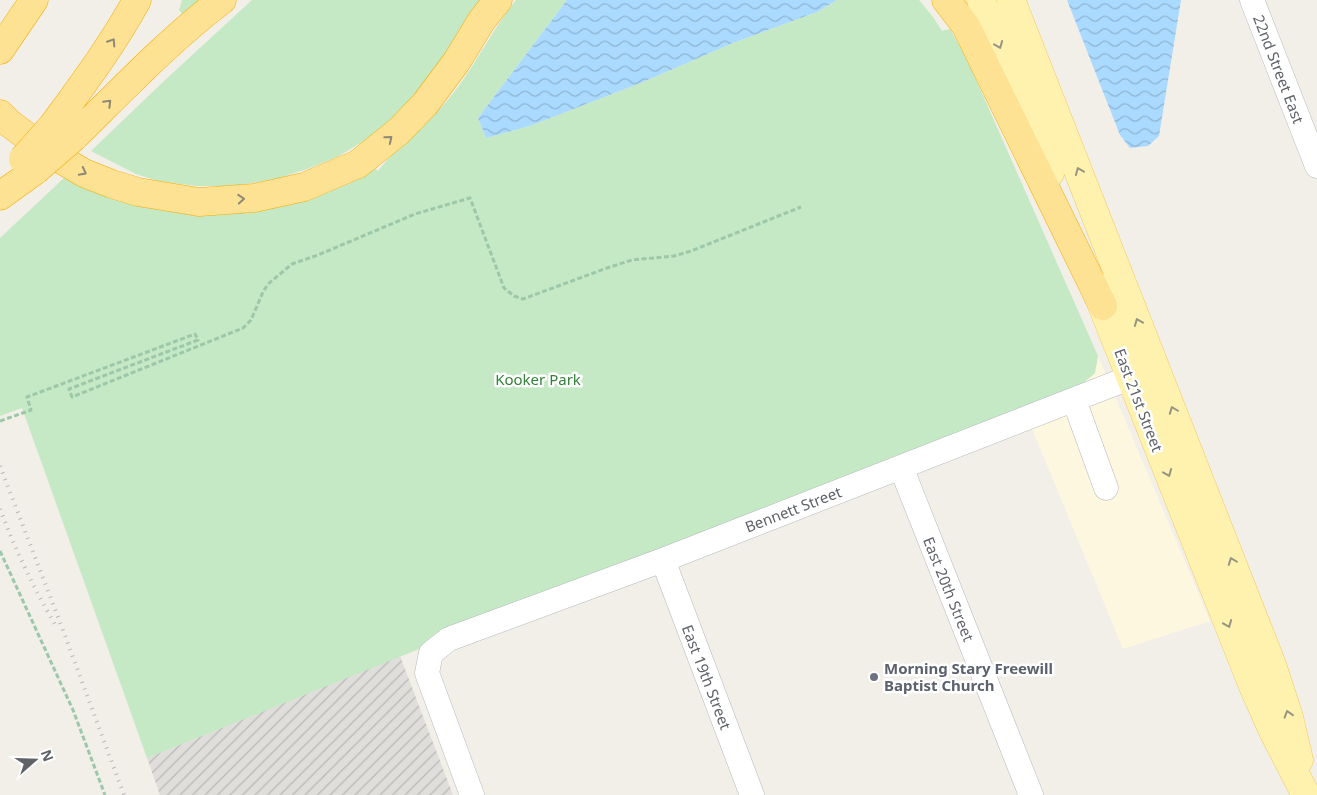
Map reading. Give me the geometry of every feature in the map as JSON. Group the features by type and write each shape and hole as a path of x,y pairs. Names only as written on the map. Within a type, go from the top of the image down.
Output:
{"highway":[{"path":"0,50 26,0"},
{"path":"0,50 34,0"},
{"path":"64,131 104,54 137,0"},
{"path":"0,196 64,131 147,65 189,26 222,0"},
{"path":"0,114 45,150 84,173 138,192 199,202 254,198 304,187 358,164 398,131 425,104 457,62 482,20 498,0"},
{"path":"946,0 966,26 1103,306"},
{"path":"0,182 29,165"}],"main road":[{"name":"East 21st Street","path":"981,0 1253,686 1273,731 1307,795"},
{"name":"East 21st Street","path":"1011,0 1272,665 1289,717 1307,795"}],"street":[{"name":"22nd Street East","path":"1252,0 1317,166"},
{"name":"Bennett Street","path":"472,795 427,673 432,653 449,639 663,560 1156,368"},
{"path":"1074,400 1106,488"},
{"name":"East 20th Street","path":"901,467 1031,795"},
{"name":"East 19th Street","path":"663,560 752,795"}],"path":[{"path":"0,422 31,410 27,396 195,334 198,340 70,389 72,397 243,328 251,320 268,284 292,264 415,214 470,198 504,288 514,296 523,299 632,260 674,256 691,251 801,207"},
{"path":"0,550 73,710 105,795"}],"shaded area":[{"path":"1098,356 1210,621 1123,649 1023,407 1095,373"},
{"path":"400,656 453,795 160,795 147,758"}],"green space":[{"path":"182,0 210,0 187,19 179,10"},
{"path":"252,0 484,0 410,105 362,142 337,157 307,169 276,179 234,186 196,186 158,181 136,174 91,151"},
{"name":"Kooker Park","path":"516,0 567,0 478,118 486,138 530,126 643,82 733,43 817,12 837,0 919,0 942,31 950,29 966,57 1098,356 1095,373 1081,385 147,758 22,408 0,416 0,238 64,178 140,206 370,164 378,171 438,111 456,90"}],"water":[{"path":"567,0 837,0 817,12 733,43 643,82 530,126 486,138 478,118"},
{"path":"1067,0 1181,0 1159,136 1148,146 1130,148 1120,135"}],"railway":[{"path":"0,466 124,795"},
{"path":"0,509 25,569 56,626"}],"place":[{"name":"Morning Stary Freewill Baptist Church","path":"874,677"}]}
